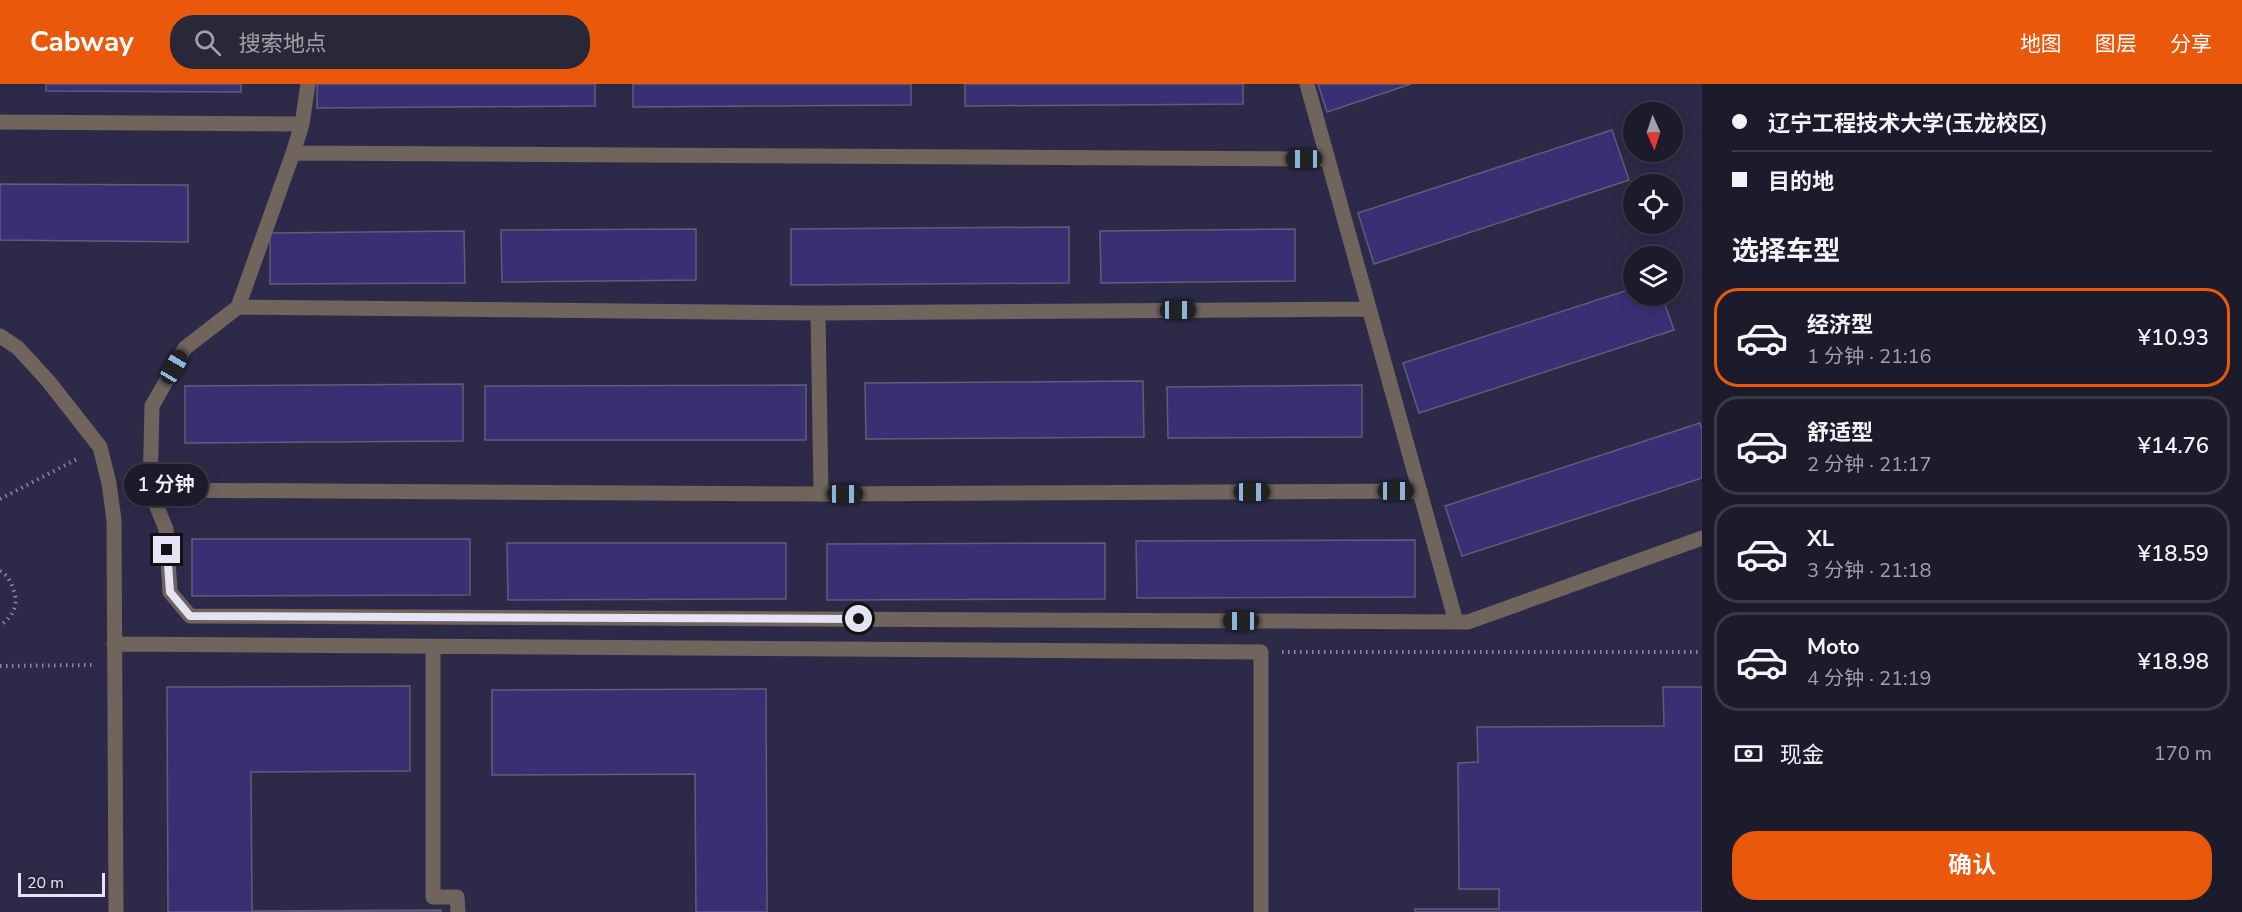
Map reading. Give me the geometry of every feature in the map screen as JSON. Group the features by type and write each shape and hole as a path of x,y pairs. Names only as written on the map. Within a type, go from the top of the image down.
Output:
{"street":[{"path":"308,84 302,124 293,153 238,307 185,348 152,406 150,490 166,529 170,592 190,616 1468,622 1702,538"},
{"path":"1307,84 1456,622"},
{"path":"0,122 302,124"},
{"path":"293,153 1328,159"},
{"path":"238,307 819,313 1370,309"},
{"path":"819,313 821,494"},
{"path":"0,336 18,348 49,382 100,447 109,483 114,520 116,912"},
{"path":"150,490 821,494 1420,491"},
{"path":"114,644 1261,652 1261,912"},
{"path":"433,647 433,897 457,897 458,912"}],"path":[{"path":"0,499 100,447"},
{"path":"0,571 12,584 17,600 13,612 0,626"},
{"path":"1261,652 1702,652"},
{"path":"0,666 114,665"}],"shaded area":[{"path":"0,84 1702,84 1702,912 0,912"}],"building":[{"path":"46,84 241,84 241,92 46,91"},
{"path":"317,84 595,84 595,106 317,108"},
{"path":"633,84 911,84 911,105 633,107"},
{"path":"965,84 1243,84 1243,104 965,106"},
{"path":"1318,84 1411,84 1327,112"},
{"path":"1612,130 1627,174 1623,174 1623,182 1374,264 1358,213"},
{"path":"0,184 188,185 188,242 0,240"},
{"path":"1069,227 1069,283 791,285 791,229"},
{"path":"696,229 696,280 502,282 501,230"},
{"path":"1295,229 1295,281 1101,283 1100,231"},
{"path":"464,231 465,283 270,284 270,233"},
{"path":"1623,292 1623,306 1666,306 1674,330 1419,413 1403,363"},
{"path":"1143,381 1144,437 866,439 865,383"},
{"path":"463,384 463,441 185,443 185,386"},
{"path":"806,385 806,440 485,440 485,386"},
{"path":"1362,385 1362,437 1168,438 1167,387"},
{"path":"1700,423 1702,478 1462,556 1445,506"},
{"path":"192,539 470,539 470,595 192,596"},
{"path":"1415,540 1415,597 1137,598 1136,541"},
{"path":"507,543 786,543 786,599 508,600"},
{"path":"1105,543 1105,599 827,600 827,544"},
{"path":"410,686 410,771 251,772 252,911 441,910 441,912 168,912 167,687"},
{"path":"1663,687 1702,687 1702,912 1415,912 1415,909 1499,909 1499,889 1459,889 1458,763 1478,762 1477,727 1664,726"},
{"path":"766,689 767,912 696,912 695,774 492,775 492,690"}],"route":[{"path":"167,550 170,592 190,616 859,619"}]}
